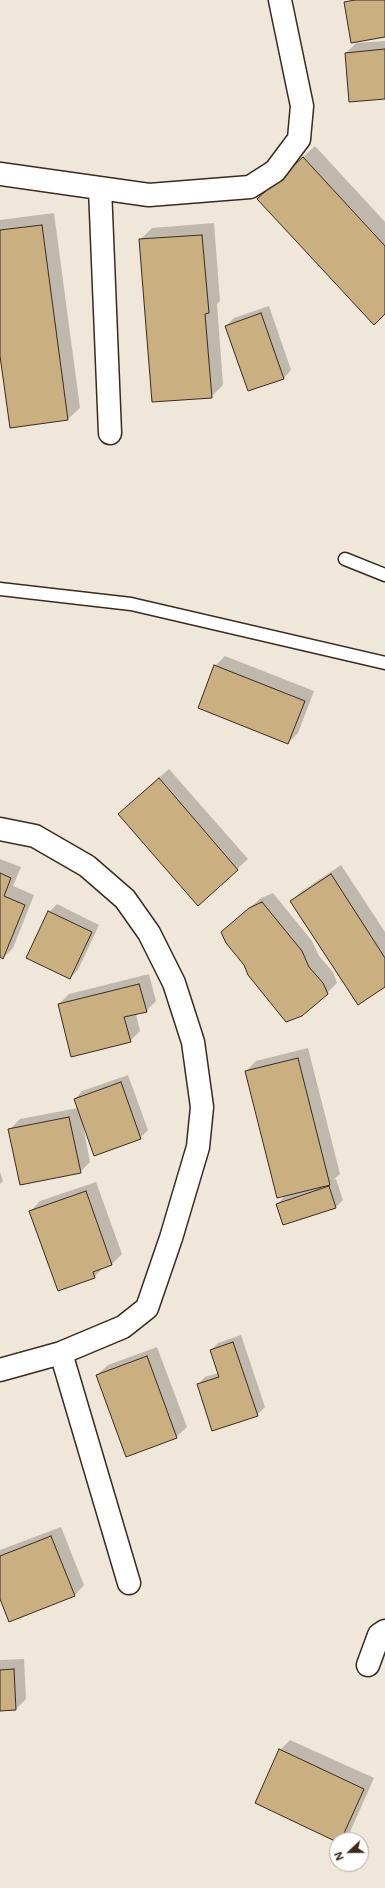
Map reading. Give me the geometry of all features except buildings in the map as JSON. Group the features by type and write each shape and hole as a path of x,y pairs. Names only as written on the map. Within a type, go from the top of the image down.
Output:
{"street":[{"path":"0,174 149,195 250,186 275,171 299,139 302,106 280,0"},
{"path":"100,188 110,433"},
{"path":"0,829 35,836 87,866 125,899 149,933 174,984 193,1042 202,1107 198,1147 171,1238 147,1308 123,1328 61,1353 0,1370"},
{"path":"61,1353 129,1583"},
{"path":"368,1665 379,1635 385,1631"}],"lane":[{"path":"345,559 385,575"},
{"path":"0,589 131,604 385,663"}]}
